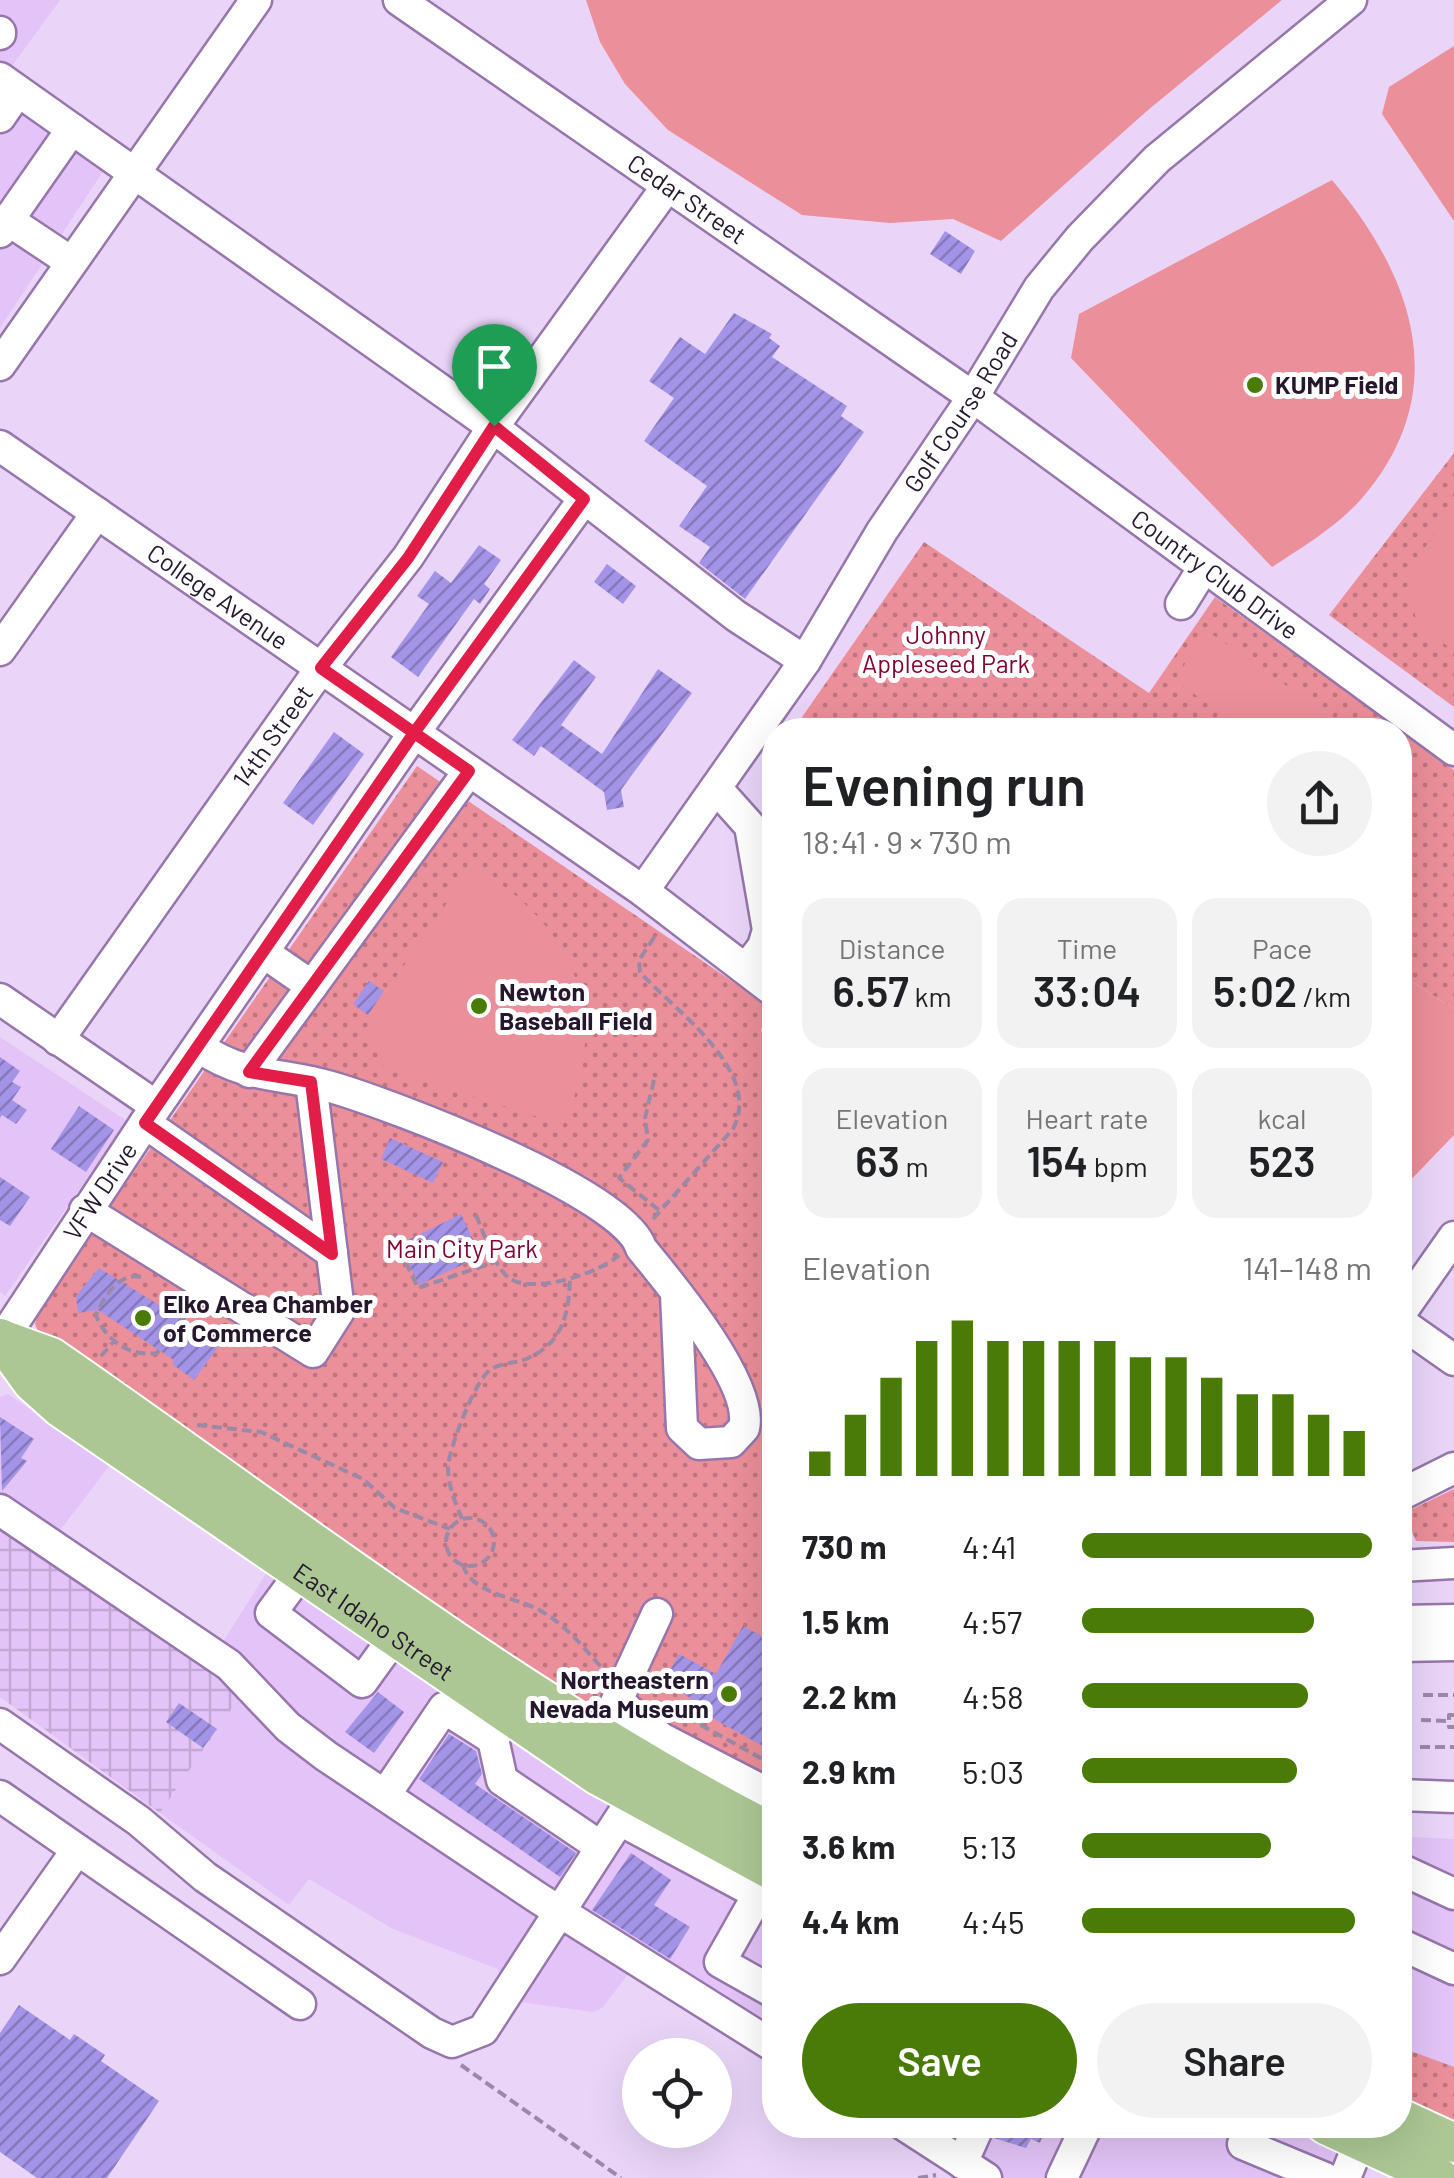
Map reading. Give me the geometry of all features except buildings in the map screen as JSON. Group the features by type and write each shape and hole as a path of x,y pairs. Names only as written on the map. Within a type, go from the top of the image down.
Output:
{"main road":[{"name":"East Idaho Street","path":"0,1340 32,1382 61,1408 311,1559 404,1624 603,1719 636,1795 762,1885"},
{"name":"East Idaho Street","path":"404,1624 500,1727 603,1719"},
{"name":"East Idaho Street","path":"636,1795 762,1830"},
{"path":"1412,2124 1454,2143"},
{"path":"1354,2138 1440,2178"},
{"path":"1394,2138 1454,2162"}],"street":[{"path":"0,365 256,0"},
{"name":"Cedar Street","path":"400,0 973,398"},
{"name":"Golf Course Road","path":"765,718 805,661 882,531 973,398 1039,288 1116,199 1157,159 1351,0"},
{"path":"0,117 9,84 494,426 736,616 805,661"},
{"path":"71,262 4,226 72,129"},
{"name":"14th Street","path":"58,1040 321,668 408,558 494,426 666,188"},
{"name":"Country Club Drive","path":"973,398 1410,718"},
{"name":"College Avenue","path":"0,446 643,891 762,982"},
{"name":"VFW Drive","path":"0,1340 85,1210 414,733 584,499"},
{"path":"0,650 97,514"},
{"path":"1181,604 1204,567"},
{"name":"Country Club Drive","path":"1412,719 1454,750"},
{"name":"Golf Course Road","path":"643,891 762,722"},
{"path":"249,1072 469,771"},
{"path":"716,788 750,826 762,895"},
{"path":"746,969 762,948"},
{"path":"264,953 312,986"},
{"path":"0,999 332,1254"},
{"path":"200,1048 230,1067 311,1082 478,1142 565,1185 637,1236 641,1248 676,1294"},
{"path":"85,1210 313,1352 339,1310 311,1082"},
{"path":"1412,1297 1454,1237"},
{"path":"1412,1330 1454,1360"},
{"path":"1412,1489 1454,1468"},
{"path":"0,1510 230,1665 288,1726 385,1794 558,1910 762,2039"},
{"path":"311,1559 272,1613 362,1682 404,1624"},
{"path":"1412,1565 1454,1562"},
{"path":"658,1614 603,1719 661,1738 762,1790"},
{"path":"1412,1621 1454,1620"},
{"path":"1412,1646 1454,1645"},
{"path":"385,1794 444,1708 500,1727 502,1780 601,1847"},
{"path":"0,1724 139,1821 205,1877 446,2041 468,2040 483,2030 636,1795"},
{"path":"1412,1795 1454,1797"},
{"path":"0,1796 300,2004"},
{"path":"0,1958 77,1850"},
{"path":"1412,1875 1454,1894"},
{"path":"762,1900 720,1962 762,1986"},
{"path":"1412,1950 1454,1969"},
{"path":"924,2138 974,2170 978,2138"},
{"path":"1062,2178 1081,2138"},
{"path":"1343,2138 1344,2178"},
{"path":"1243,2144 1325,2178"}],"path":[{"path":"476,1216 508,1277 520,1282 581,1277 606,1268 733,1130 739,1115 732,1080 712,1043 640,972 639,960 670,912"},
{"path":"654,1080 644,1118 648,1140 619,1178 660,1211"},
{"path":"393,1235 418,1288 498,1261"},
{"path":"167,1261 151,1279 124,1277 98,1309 98,1322 114,1341 134,1354 156,1353 186,1315 206,1304 216,1292"},
{"path":"462,1519 451,1490 448,1462 478,1383 494,1367 529,1358 550,1343 568,1317 570,1276 581,1277"},
{"path":"91,1368 114,1341"},
{"path":"187,1428 234,1426 261,1432 363,1479 395,1508 450,1529"},
{"path":"463,1565 484,1562 495,1542 484,1522 462,1519 450,1529 449,1553 483,1588 528,1604 568,1629 603,1719"},
{"path":"1422,1694 1454,1696"},
{"path":"650,1698 762,1759"},
{"path":"1454,1715 1449,1715 1449,1727 1454,1727"},
{"path":"1421,1720 1449,1720"},
{"path":"1420,1747 1454,1747"}],"shaded area":[{"path":"0,0 60,0 12,66 121,144 0,328"},
{"path":"0,1037 127,1121 5,1296 0,1292"},
{"path":"8,1394 110,1465 45,1550 0,1518 0,1397"},
{"path":"0,1518 245,1689 160,1813 0,1697"},
{"path":"267,1572 585,1789 762,1885 762,2051 635,1965 602,2008 593,2012 520,2002 500,1987 498,1969 393,1929 309,1879 289,1905 160,1813 245,1689 209,1664"},
{"path":"1412,1837 1454,1839 1454,2124 1412,2105"},
{"path":"894,2138 1305,2138 1338,2152 1328,2178 955,2178"}],"green space":[{"path":"586,0 1282,0 1148,110 1001,241 953,219 890,223 802,215 668,130 625,84 600,42"},
{"path":"1454,46 1454,221 1382,114 1389,87"},
{"name":"KUMP Field","path":"1332,180 1384,255 1401,294 1412,334 1415,375 1408,416 1391,457 1363,497 1332,526 1272,567 1071,358 1079,314"},
{"path":"1454,453 1454,707 1329,615"},
{"path":"1454,508 1454,650 1418,627 1406,579 1448,510"},
{"name":"Johnny Appleseed Park","path":"924,542 1149,693 1215,597 1382,718 801,718"},
{"path":"1206,630 1326,713 1323,718 1227,718 1175,680"},
{"path":"1412,740 1454,770 1454,1009 1412,982"},
{"name":"Main City Park","path":"417,766 762,1002 762,1812 561,1696 39,1334 35,1324 39,1308"},
{"name":"Newton Baseball Field","path":"473,865 536,915 559,944 575,976 583,1010 585,1046 578,1084 563,1125 384,1068 367,1019"},
{"path":"1412,982 1454,1009 1454,1135 1412,1179"},
{"path":"1454,1489 1454,1542 1416,1541 1412,1509"},
{"path":"1412,2051 1454,2067 1454,2124 1412,2105"}],"place":[{"name":"KUMP Field","path":"1255,385"},
{"name":"Newton Baseball Field","path":"479,1006"},
{"name":"Elko Area Chamber of Commerce","path":"143,1318"},
{"name":"Northeastern Nevada Museum","path":"729,1694"}],"route":[{"path":"494,426 408,558 321,668 414,733 469,771 249,1072 311,1082 332,1254 145,1123 414,733 584,499 494,426"}]}
